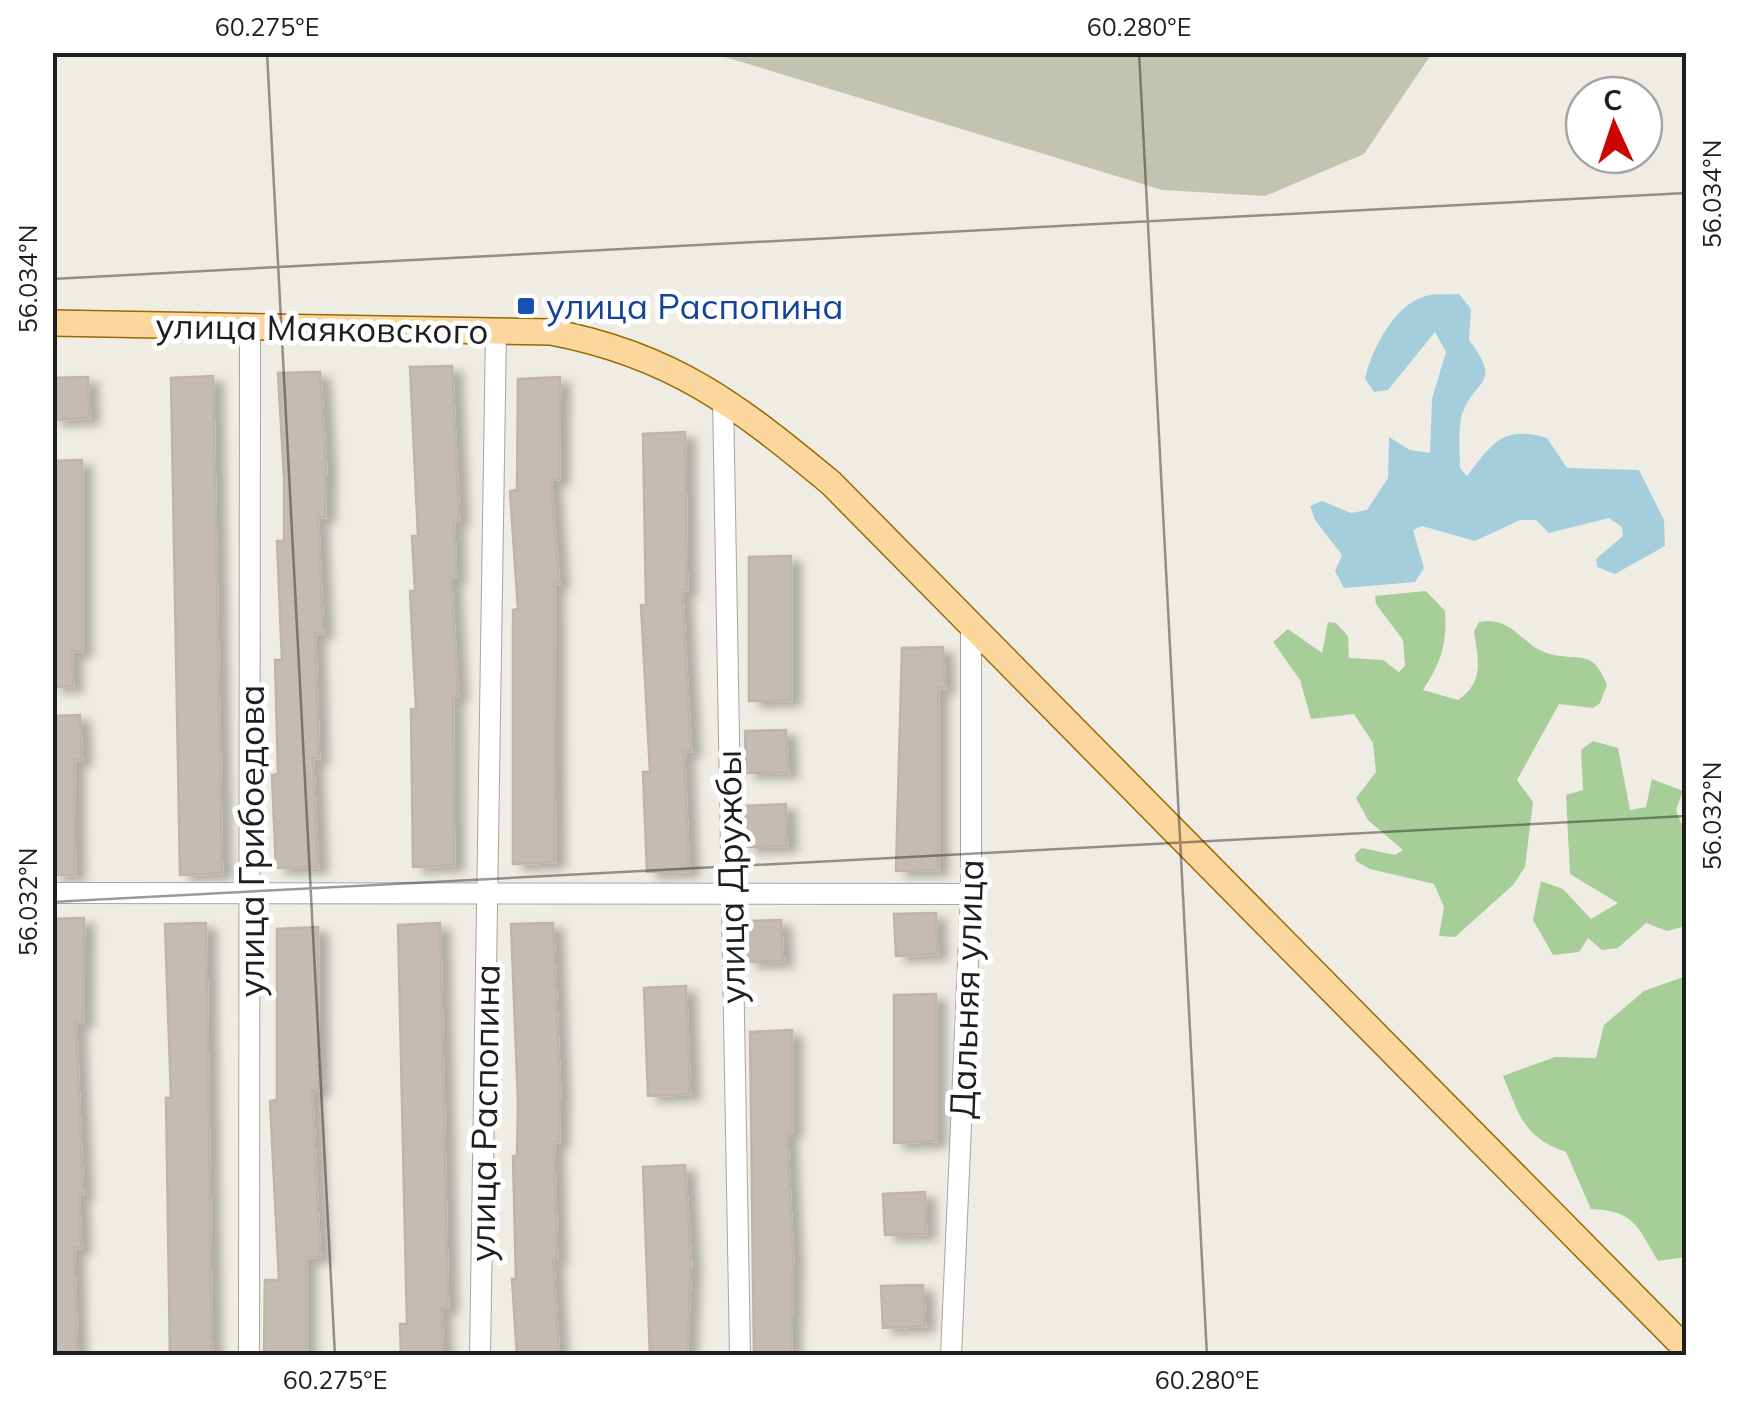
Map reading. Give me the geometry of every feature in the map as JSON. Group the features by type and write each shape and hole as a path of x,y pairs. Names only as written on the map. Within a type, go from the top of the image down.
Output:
{"main road":[{"name":"улица Маяковского","path":"52,324 551,332 609,343 665,364 723,398 831,484 972,622 1686,1349"}],"street":[{"name":"улица Грибоедова","path":"249,1356 250,326"},
{"name":"улица Распопина","path":"480,1356 496,330"},
{"name":"улица Дружбы","path":"723,398 740,1356"},
{"name":"Дальняя улица","path":"952,1356 971,894 972,622"},
{"path":"52,893 971,894"}],"shaded area":[{"path":"712,53 1432,53 1364,154 1265,196 1162,190"}],"green space":[{"path":"1426,591 1445,611 1445,623 1444,644 1423,690 1458,700 1467,693 1478,670 1474,631 1479,622 1491,621 1509,627 1540,650 1590,661 1607,685 1600,703 1593,708 1559,704 1517,780 1533,802 1525,867 1513,885 1455,937 1439,936 1444,907 1434,884 1370,869 1356,861 1355,854 1362,848 1395,855 1403,850 1368,820 1356,798 1376,772 1373,743 1354,714 1311,719 1300,680 1273,642 1288,629 1322,653 1328,622 1336,623 1348,636 1349,658 1383,660 1399,672 1405,666 1403,640 1376,604 1375,596"},
{"path":"1593,741 1618,748 1630,810 1646,807 1652,779 1683,791 1676,810 1686,836 1686,926 1667,931 1646,923 1618,948 1602,950 1588,938 1579,952 1553,955 1533,920 1541,881 1563,889 1591,919 1618,903 1570,874 1566,795 1583,790 1581,750"},
{"path":"1686,976 1686,1257 1658,1261 1645,1238 1626,1217 1591,1209 1566,1152 1532,1132 1519,1114 1503,1076 1555,1057 1596,1058 1604,1025 1644,991"}],"water":[{"path":"1459,294 1471,309 1469,340 1485,375 1461,418 1460,468 1467,476 1492,446 1519,434 1547,438 1567,468 1639,470 1664,520 1665,546 1615,574 1597,567 1596,559 1623,536 1622,527 1609,518 1549,533 1536,520 1520,520 1475,541 1422,526 1413,530 1424,568 1415,582 1344,588 1335,571 1342,555 1315,520 1310,506 1322,501 1351,513 1367,510 1388,478 1389,437 1410,450 1430,453 1432,399 1446,352 1435,332 1388,390 1374,392 1365,379 1378,343 1404,308 1426,296"}],"building":[{"path":"452,366 459,520 454,520 456,576 451,576 458,696 453,696 454,865 413,867 411,709 416,709 410,591 415,591 412,536 418,536 410,367"},
{"path":"320,372 326,464 325,517 318,517 323,633 315,633 319,758 313,758 318,867 276,868 272,775 278,774 275,660 282,660 277,541 284,541 278,373"},
{"path":"213,376 222,873 180,875 171,378"},
{"path":"88,377 89,418 52,420 52,378"},
{"path":"560,377 559,479 551,480 559,583 554,583 555,862 513,864 513,610 518,609 510,491 517,490 518,379"},
{"path":"685,432 687,590 682,590 691,751 684,751 689,871 647,872 643,772 650,772 641,605 646,605 643,434"},
{"path":"82,460 82,651 72,651 73,686 52,687 52,461"},
{"path":"791,556 791,700 749,701 749,557"},
{"path":"943,647 945,688 938,688 938,870 896,871 902,648"},
{"path":"80,715 82,760 74,760 75,875 52,875 52,716"},
{"path":"786,730 788,772 746,773 745,731"},
{"path":"786,804 787,846 745,847 744,806"},
{"path":"936,913 937,954 896,956 894,914"},
{"path":"84,918 83,1022 76,1022 83,1194 79,1194 81,1248 74,1248 77,1356 52,1356 52,919"},
{"path":"781,920 783,961 747,962 746,921"},
{"path":"206,923 212,1356 170,1356 166,1098 171,1098 165,924"},
{"path":"440,923 448,1307 441,1308 443,1356 401,1356 400,1324 407,1324 398,925"},
{"path":"553,923 560,1087 559,1142 554,1142 557,1258 553,1259 559,1356 517,1356 512,1279 516,1279 513,1156 517,1156 518,1102 511,924"},
{"path":"318,927 319,1090 312,1091 320,1257 306,1257 306,1356 264,1356 265,1280 279,1280 270,1101 277,1100 277,929"},
{"path":"686,986 690,1094 648,1096 644,988"},
{"path":"936,994 936,1141 894,1143 894,995"},
{"path":"792,1030 792,1132 787,1132 793,1256 791,1356 754,1356 750,1032"},
{"path":"685,1165 691,1263 687,1356 650,1356 643,1167"},
{"path":"925,1192 926,1234 885,1235 883,1194"},
{"path":"923,1285 925,1326 883,1328 881,1286"}],"place":[{"name":"улица Распопина","path":"526,306"}]}
